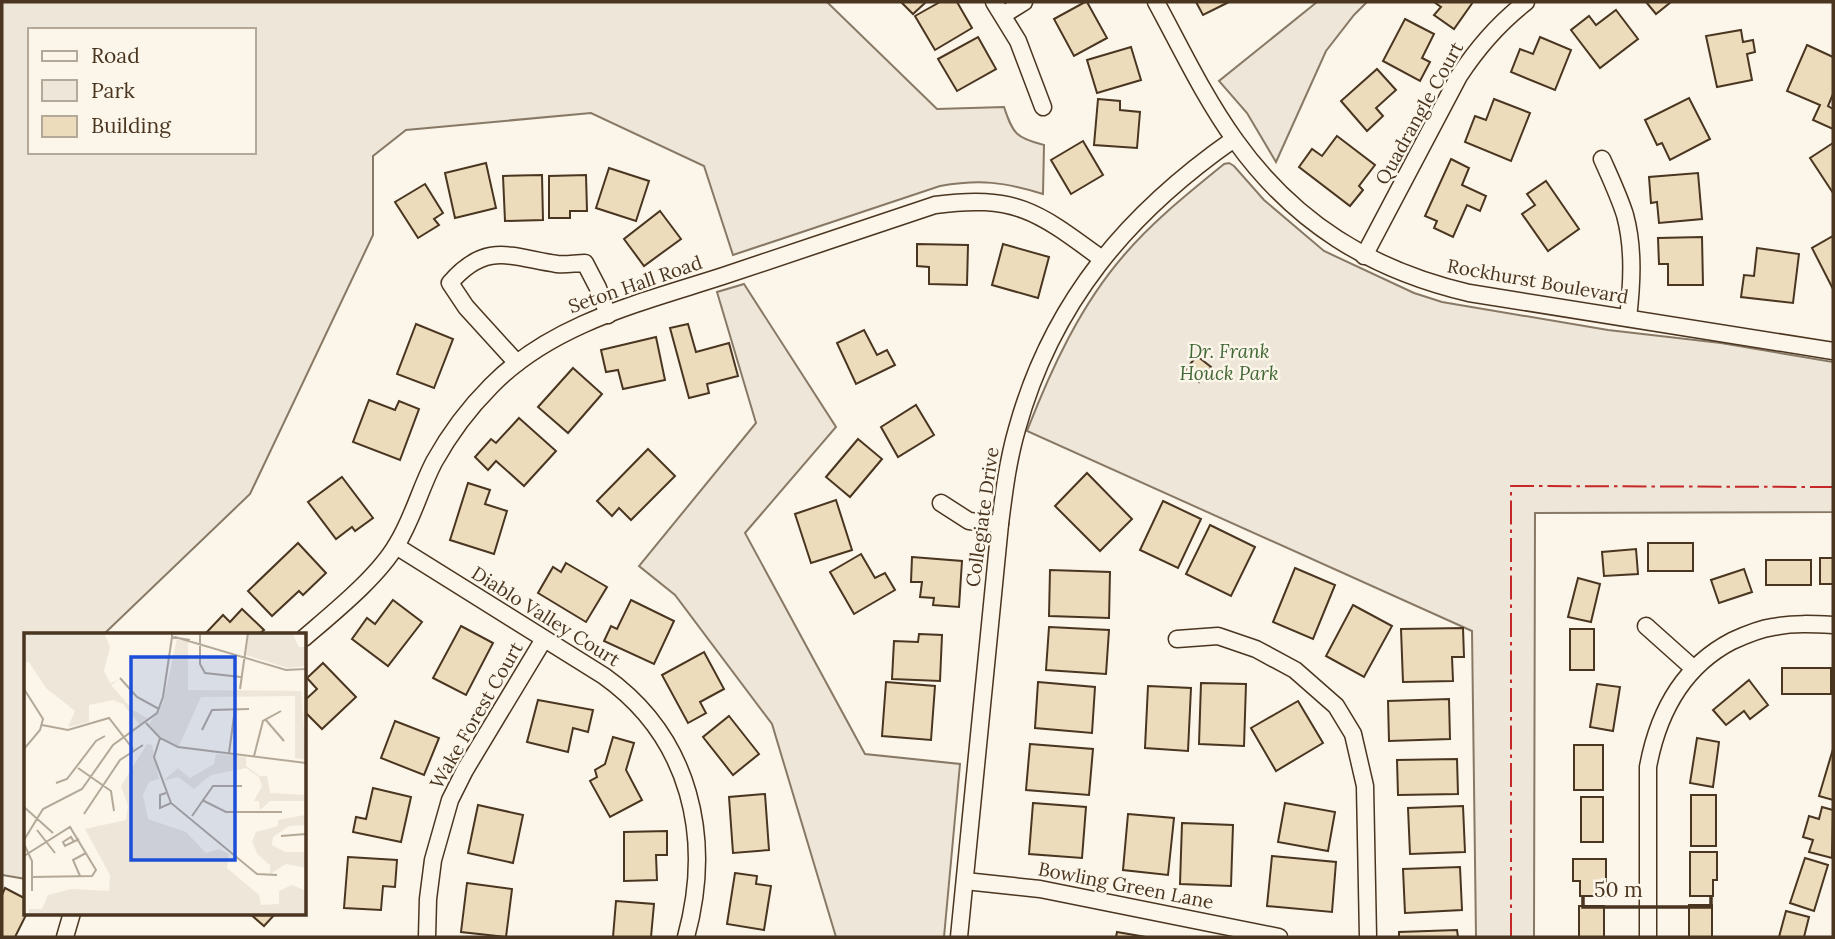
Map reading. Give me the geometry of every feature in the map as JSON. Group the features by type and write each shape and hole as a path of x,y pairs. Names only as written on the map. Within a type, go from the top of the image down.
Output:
{"street":[{"path":"1024,2 998,8 1018,41 1043,107"},
{"name":"Rockhurst Boulevard","path":"1156,2 1234,139 1266,180 1325,232 1364,256 1421,280 1469,293 1833,351"},
{"name":"Quadrangle Court","path":"1364,256 1459,76 1475,52 1498,26 1526,2"},
{"name":"Collegiate Drive","path":"959,937 1000,524 1017,427 1052,338 1071,303 1102,259 1128,228 1167,190 1234,139"},
{"path":"1602,159 1625,215 1631,292 1628,318"},
{"name":"Seton Hall Road","path":"306,636 350,598 396,547 413,515 435,461 492,385 517,363 566,331 934,205 963,201 992,201 1017,206 1040,216 1102,259"},
{"path":"517,363 466,307 450,284 461,270 472,263 486,257 509,255 560,264 585,262 608,315"},
{"path":"941,503 969,521 1000,524"},
{"name":"Diablo Valley Court","path":"396,547 621,688 662,736 681,774 692,805 699,861 697,890 686,937"},
{"path":"1648,937 1648,767 1662,713 1693,668 1714,650 1747,634 1772,627 1833,625"},
{"path":"1646,626 1693,668"},
{"path":"1177,639 1218,636 1256,649 1295,670 1336,706 1353,734 1365,786 1368,937"},
{"name":"Wake Forest Court","path":"427,937 433,860 450,800 464,770 544,639"},
{"name":"Bowling Green Lane","path":"965,881 1040,889 1279,937"},
{"path":"65,937 72,914"}],"green space":[{"path":"2,2 827,2 937,109 1004,107 1017,134 1044,145 1043,194 992,183 940,186 733,255 704,166 591,113 406,130 373,156 373,235 250,494 105,633 24,633 24,879 2,875"},
{"path":"1317,2 1367,2 1326,51 1276,162 1247,113 1219,81"},
{"name":"Dr. Frank Houck Park","path":"1229,163 1264,200 1324,251 1414,293 1442,302 1608,330 1721,343 1833,362 1833,512 1535,513 1534,937 1476,937 1472,631 1027,431 1068,338 1109,273 1160,218 1224,164"},
{"path":"744,284 836,427 745,533 865,754 960,764 944,937 836,937 772,724 675,595 639,566 756,423 717,292"}],"building":[{"path":"901,2 926,2 913,14"},
{"path":"940,2 957,2 972,28 935,50 915,16"},
{"path":"1085,2 1107,38 1074,56 1054,19"},
{"path":"1196,2 1229,2 1203,15"},
{"path":"1434,2 1473,2 1454,29 1434,15 1441,7"},
{"path":"1646,2 1671,2 1656,14"},
{"path":"1616,10 1638,39 1600,68 1571,30 1589,16 1596,25"},
{"path":"1405,19 1434,34 1422,58 1430,62 1420,81 1383,61"},
{"path":"1741,30 1743,42 1753,40 1755,52 1747,54 1752,80 1717,87 1706,36"},
{"path":"978,37 996,69 957,91 938,59"},
{"path":"1540,37 1571,50 1555,90 1511,72 1520,49 1533,54"},
{"path":"1807,45 1833,57 1833,94 1828,106 1833,109 1833,129 1813,120 1820,105 1787,91"},
{"path":"1131,47 1141,80 1097,93 1087,60"},
{"path":"1377,69 1396,90 1376,108 1383,116 1367,131 1341,101"},
{"path":"1689,98 1710,139 1670,160 1662,143 1657,145 1645,120"},
{"path":"1098,99 1120,101 1120,110 1140,112 1137,148 1094,145"},
{"path":"1494,99 1530,113 1511,161 1465,142 1475,116 1486,120"},
{"path":"1337,136 1375,165 1359,186 1363,190 1350,206 1299,167 1312,149 1322,156"},
{"path":"1083,141 1103,175 1071,194 1051,160"},
{"path":"1833,143 1833,193 1810,158"},
{"path":"1451,159 1469,168 1462,185 1486,196 1480,211 1467,205 1453,237 1434,228 1437,221 1425,216"},
{"path":"486,163 496,208 455,218 445,173"},
{"path":"609,168 649,181 636,221 596,208"},
{"path":"1698,173 1702,219 1659,223 1657,202 1651,203 1649,177"},
{"path":"542,175 543,220 505,221 503,176"},
{"path":"586,175 587,211 570,211 570,218 549,218 549,176"},
{"path":"1546,181 1579,229 1548,251 1522,214 1535,205 1527,194"},
{"path":"425,184 443,213 434,219 439,225 418,238 395,202"},
{"path":"660,211 681,239 644,266 624,239"},
{"path":"1833,236 1833,289 1812,248"},
{"path":"1702,237 1703,285 1668,285 1668,264 1659,264 1658,238"},
{"path":"917,244 968,245 967,285 929,284 929,267 917,266"},
{"path":"1003,244 1049,257 1038,298 992,285"},
{"path":"1757,248 1799,254 1793,303 1741,297 1744,275 1754,276"},
{"path":"416,324 453,339 434,388 397,374"},
{"path":"688,324 696,352 729,343 738,376 707,384 709,393 689,398 670,328"},
{"path":"864,330 877,355 887,350 895,365 856,384 837,343"},
{"path":"656,337 665,380 623,389 618,370 606,372 601,350"},
{"path":"1197,356 1211,367 1199,382 1185,370"},
{"path":"573,368 602,394 568,433 538,407"},
{"path":"369,400 395,410 399,401 419,409 400,460 353,442"},
{"path":"916,405 934,435 898,457 881,427"},
{"path":"519,418 556,451 524,486 496,461 488,470 475,457 491,439 496,443"},
{"path":"858,439 882,459 850,497 826,477"},
{"path":"648,449 675,476 631,520 619,508 612,516 597,501"},
{"path":"1087,473 1132,519 1100,551 1055,506"},
{"path":"342,477 373,518 355,531 352,527 336,539 308,502"},
{"path":"468,483 490,490 485,504 507,511 494,554 450,540"},
{"path":"836,500 852,550 811,563 795,514"},
{"path":"1163,501 1201,519 1178,568 1140,550"},
{"path":"1210,525 1255,547 1231,596 1186,574"},
{"path":"298,543 326,573 303,595 299,591 272,616 248,591"},
{"path":"1648,543 1693,543 1693,571 1648,571"},
{"path":"1636,549 1638,574 1604,576 1602,552"},
{"path":"861,554 875,578 885,573 895,590 854,614 830,572"},
{"path":"912,557 962,561 959,607 933,605 934,598 920,597 922,582 911,582"},
{"path":"1820,558 1833,558 1833,584 1820,584"},
{"path":"1766,560 1811,560 1811,585 1766,585"},
{"path":"566,563 607,587 586,622 538,593 553,567 561,572"},
{"path":"1295,568 1335,585 1313,639 1273,622"},
{"path":"1744,569 1752,592 1719,603 1711,580"},
{"path":"1050,570 1110,572 1109,618 1049,616"},
{"path":"1578,578 1600,584 1591,622 1568,617"},
{"path":"393,600 422,622 388,666 352,639 367,618 375,624"},
{"path":"631,600 674,621 654,664 604,641 611,626 617,629"},
{"path":"1353,605 1392,626 1364,677 1326,656"},
{"path":"242,609 264,630 260,633 206,633 223,615 230,622"},
{"path":"461,626 493,643 466,695 433,678"},
{"path":"1049,627 1109,630 1106,674 1046,670"},
{"path":"1463,628 1464,657 1452,657 1453,681 1403,682 1401,629"},
{"path":"1570,629 1594,629 1594,670 1570,670"},
{"path":"919,634 942,635 940,681 892,679 894,641 918,642"},
{"path":"704,652 724,689 700,702 706,713 688,723 662,675"},
{"path":"323,663 356,697 322,729 306,713 306,699 317,689 307,678"},
{"path":"1782,668 1831,668 1831,694 1782,694"},
{"path":"1749,680 1768,705 1750,719 1744,711 1726,725 1713,710"},
{"path":"886,682 935,686 931,740 882,736"},
{"path":"1038,682 1095,687 1092,733 1035,728"},
{"path":"1201,683 1246,684 1244,746 1199,744"},
{"path":"1597,684 1620,687 1613,731 1590,727"},
{"path":"1148,686 1191,688 1188,751 1145,748"},
{"path":"1449,699 1450,739 1389,741 1388,701"},
{"path":"538,700 593,710 588,732 573,728 568,752 527,742"},
{"path":"1298,701 1323,743 1276,771 1251,728"},
{"path":"729,716 759,754 733,775 703,737"},
{"path":"395,721 439,738 424,775 381,758"},
{"path":"613,737 634,743 626,770 642,800 610,817 590,781 597,777 595,770 605,764"},
{"path":"1697,738 1719,742 1713,787 1690,783"},
{"path":"1030,744 1093,749 1089,795 1026,790"},
{"path":"1574,745 1603,745 1603,790 1574,790"},
{"path":"1833,749 1833,800 1819,796"},
{"path":"1457,759 1458,794 1398,795 1397,760"},
{"path":"373,788 411,797 401,842 353,832 356,817 366,819"},
{"path":"765,794 769,850 733,853 729,797"},
{"path":"1691,795 1716,795 1716,846 1691,846"},
{"path":"1581,797 1603,797 1603,842 1581,842"},
{"path":"1033,803 1086,807 1082,858 1029,854"},
{"path":"1285,803 1335,812 1328,851 1278,842"},
{"path":"478,805 523,815 513,863 468,853"},
{"path":"1463,806 1465,852 1410,854 1408,808"},
{"path":"1822,807 1833,810 1832,858 1809,852 1813,840 1803,837 1809,816 1819,819"},
{"path":"1128,814 1174,818 1168,875 1123,870"},
{"path":"1182,823 1233,825 1231,886 1180,884"},
{"path":"667,831 667,855 656,855 657,880 624,881 624,832"},
{"path":"1690,852 1717,852 1717,880 1713,880 1713,896 1690,896"},
{"path":"1272,856 1336,862 1332,912 1267,906"},
{"path":"348,857 397,860 395,887 383,886 381,910 344,908"},
{"path":"1805,858 1828,865 1814,911 1790,903"},
{"path":"1573,859 1606,859 1606,896 1580,896 1580,881 1573,881"},
{"path":"1460,867 1462,910 1405,913 1403,869"},
{"path":"735,873 757,876 756,884 771,886 764,930 727,924"},
{"path":"467,883 512,889 506,937 461,932"},
{"path":"5,888 24,898 24,914 26,914 15,937 2,937 2,895"},
{"path":"616,901 654,904 651,937 613,937"},
{"path":"1689,905 1712,905 1712,937 1689,937"},
{"path":"1579,906 1604,906 1604,937 1579,937"},
{"path":"1786,911 1809,917 1804,937 1779,937"},
{"path":"250,914 275,914 264,926"},
{"path":"1457,930 1458,937 1399,937 1399,932"},
{"path":"1117,932 1146,937 1116,937"}],"power":[{"path":"1511,937 1511,486 1833,487"}]}
